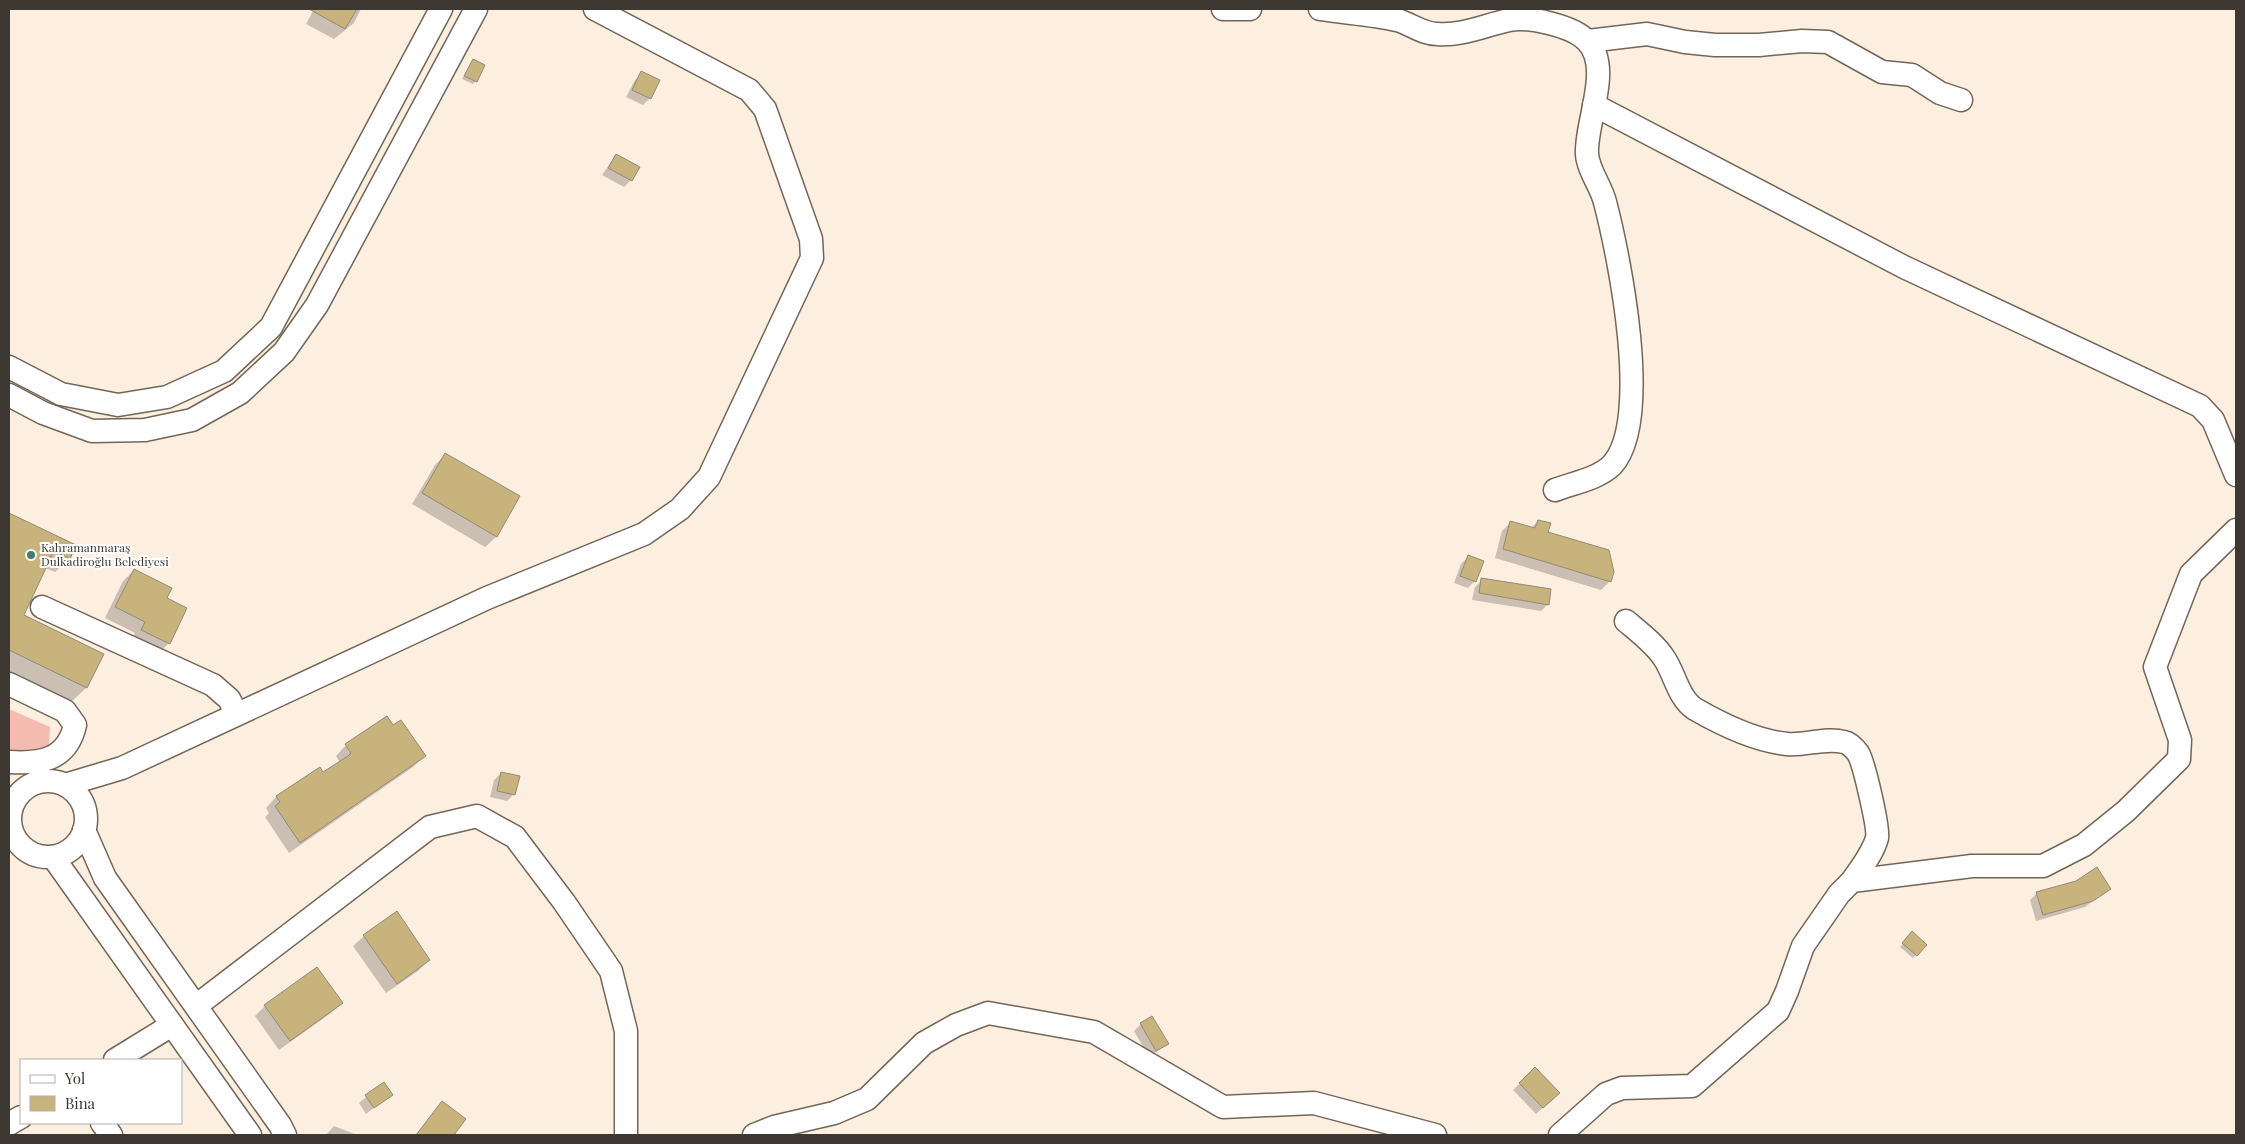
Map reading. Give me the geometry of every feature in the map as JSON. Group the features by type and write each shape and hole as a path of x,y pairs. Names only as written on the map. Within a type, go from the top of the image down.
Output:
{"street":[{"path":"9,367 60,394 118,405 167,397 224,371 272,327 441,9"},
{"path":"9,396 43,413 92,431 145,430 192,420 240,392 284,352 317,305 476,9"},
{"path":"122,768 94,791 85,824 73,848 53,857 35,855 19,844 12,835 12,800 32,785 43,782 65,785 122,768 487,598 644,534 680,509 709,477 812,258 811,239 765,109 749,90 595,9"},
{"path":"1223,9 1250,9"},
{"path":"1320,9 1397,20 1424,32 1437,34 1463,33 1511,20 1538,22 1565,27 1588,41 1596,60 1598,79 1587,155 1604,202 1626,304 1631,373 1630,411 1624,442 1612,464 1600,474 1555,490"},
{"path":"1588,41 1648,34 1685,42 1715,45 1758,45 1802,41 1828,42 1882,72 1912,75 1940,93 1961,100"},
{"path":"1594,104 1904,267 2200,406 2213,420 2236,475"},
{"path":"1852,881 1972,866 2043,866 2084,845 2126,811 2179,759 2180,740 2155,667 2192,574 2236,530"},
{"path":"42,607 213,684 229,699 237,714"},
{"path":"1560,1135 1606,1094 1622,1088 1692,1086 1778,1010 1803,946 1839,894 1852,881 1877,837 1871,796 1859,755 1854,748 1844,742 1818,741 1788,744 1769,740 1730,726 1693,708 1681,694 1672,670 1663,656 1626,621"},
{"path":"9,684 65,711 76,725 72,739 60,755 30,763 9,762"},
{"path":"65,785 80,799 92,850 106,878 280,1125 285,1135"},
{"path":"196,1006 430,827 477,816 515,837 564,902 611,971 626,1031 626,1135"},
{"path":"53,857 250,1135"},
{"path":"754,1135 774,1127 834,1112 867,1098 924,1043 956,1025 988,1013 1094,1032 1223,1107 1314,1104 1435,1135"},
{"path":"117,1059 172,1025"},
{"path":"9,1124 20,1117"},
{"path":"103,1124 111,1135"}],"shaded area":[{"path":"9,709 50,727 49,745 38,753 9,752"}],"building":[{"path":"309,9 357,9 345,29"},
{"path":"473,59 485,65 477,82 464,76"},
{"path":"641,71 660,80 651,99 632,90"},
{"path":"616,154 640,167 632,181 608,168"},
{"path":"445,453 520,496 497,537 422,493"},
{"path":"9,513 76,545 70,559 54,551 24,615 104,654 87,688 9,650"},
{"path":"1538,520 1551,523 1548,532 1609,550 1614,572 1611,582 1503,549 1510,521 1535,528"},
{"path":"1468,555 1484,561 1476,582 1460,576"},
{"path":"134,569 172,588 167,598 187,608 170,644 141,630 145,622 115,607"},
{"path":"1481,578 1551,589 1549,605 1479,593"},
{"path":"387,716 393,725 401,720 426,756 300,843 275,806 280,802 276,796 320,767 323,772 348,756 351,753 345,744"},
{"path":"501,772 520,776 515,795 497,791"},
{"path":"2097,867 2111,889 2093,901 2043,915 2036,892 2076,881"},
{"path":"397,911 430,960 397,984 363,935"},
{"path":"1912,931 1927,945 1917,956 1902,943"},
{"path":"317,967 343,1003 290,1041 264,1005"},
{"path":"1152,1016 1169,1044 1156,1051 1140,1023"},
{"path":"1535,1067 1560,1093 1543,1108 1519,1083"},
{"path":"384,1082 393,1095 374,1108 365,1095"},
{"path":"442,1101 466,1119 454,1135 416,1135"}],"place":[{"name":"Kahramanmaraş Dulkadiroğlu Belediyesi","path":"31,555"}]}
